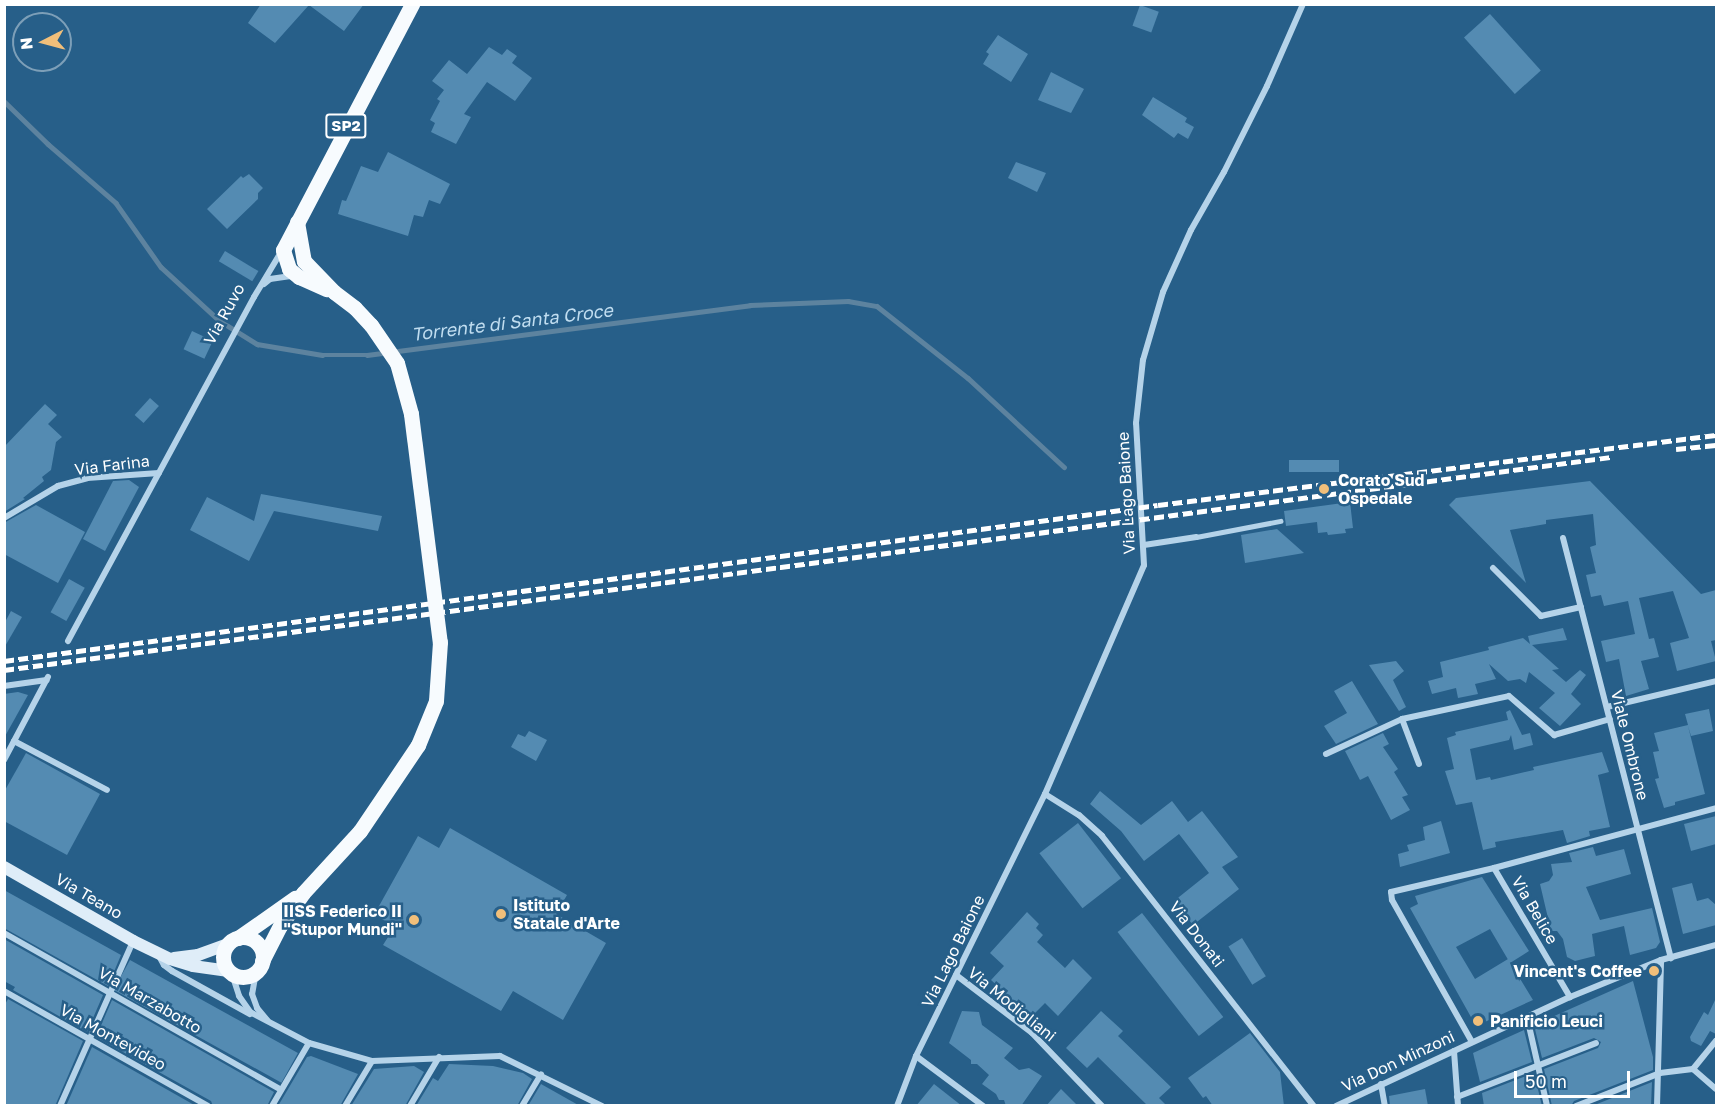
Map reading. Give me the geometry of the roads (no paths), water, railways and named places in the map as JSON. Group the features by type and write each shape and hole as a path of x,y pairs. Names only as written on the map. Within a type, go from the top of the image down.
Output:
{"main road":[{"name":"Via Ruvo","path":"283,250 412,4"},
{"path":"297,222 304,261"},
{"path":"283,250 304,261 334,292 355,308 371,325 397,363 411,414 440,642 436,701 418,745 360,831 303,893 280,926 259,967 245,977 231,973 223,957 234,941 303,893"},
{"path":"283,250 285,261 299,277 334,292"},
{"name":"Via Teano","path":"4,867 133,941 170,959 231,973"},
{"path":"170,959 198,955 246,938 258,944 259,967"}],"street":[{"name":"Via Lago Baione","path":"897,1106 916,1056 1045,794 1144,565 1136,423 1146,348 1163,292 1267,86 1303,4"},
{"name":"Via Ruvo","path":"68,641 256,294 283,250"},
{"path":"256,294 270,279 284,275 299,277"},
{"name":"Via Farina","path":"4,518 58,486 87,478 159,473"},
{"path":"1144,545 1280,521"},
{"name":"Viale Ombrone","path":"1563,538 1671,958"},
{"path":"1493,568 1541,616 1581,607"},
{"path":"4,686 47,678 4,760"},
{"path":"1606,707 1716,681"},
{"path":"1326,754 1402,719 1509,696 1554,735 1610,719"},
{"path":"1402,719 1419,764"},
{"path":"14,741 107,790"},
{"name":"Via Donati","path":"1045,794 1079,815 1102,836 1314,1106"},
{"path":"1472,1042 1392,900 1391,892 1638,831 1716,808"},
{"name":"Via Belice","path":"1494,868 1570,997"},
{"name":"Via Marzabotto","path":"4,933 281,1090"},
{"path":"60,1106 133,941"},
{"name":"Via Don Minzoni","path":"1336,1106 1570,997 1661,960 1716,945"},
{"name":"Via Teano","path":"157,952 164,965 172,971 309,1043 372,1061 500,1056 541,1074 588,1102 602,1106"},
{"path":"1657,1106 1660,1073 1661,960"},
{"name":"Via Teano","path":"259,967 252,994 257,1008 270,1022"},
{"path":"231,973 239,996 257,1017"},
{"name":"Via Modigliani","path":"956,975 1032,1034 1102,1106"},
{"name":"Via Montevideo","path":"4,991 208,1106"},
{"path":"1527,1017 1547,1106"},
{"path":"1576,1106 1660,1073 1693,1069 1716,1041"},
{"path":"272,1106 309,1043"},
{"path":"1457,1097 1596,1043"},
{"path":"1454,1051 1458,1106"},
{"path":"916,1056 983,1106"},
{"path":"410,1106 439,1057"},
{"path":"345,1106 372,1061"},
{"path":"1693,1069 1716,1089"},
{"path":"522,1106 541,1074"},
{"path":"1381,1084 1385,1106"}],"waterway":[{"name":"Torrente di Santa Croce","path":"4,101 48,144 116,203 161,267 220,321 257,344 322,355 367,355 750,305 848,301 877,306 968,378 1064,467"}],"railway":[{"path":"4,661 1158,505 1716,435"},
{"path":"1676,449 1716,445"},
{"path":"4,670 1610,457"}],"place":[{"name":"Corato Sud Ospedale","path":"1324,489"},
{"name":"Istituto Statale d'Arte","path":"501,914"},
{"name":"IISS Federico II \"Stupor Mundi\"","path":"414,920"},
{"name":"Vincent's Coffee","path":"1654,971"},
{"name":"Panificio Leuci","path":"1478,1021"}]}
